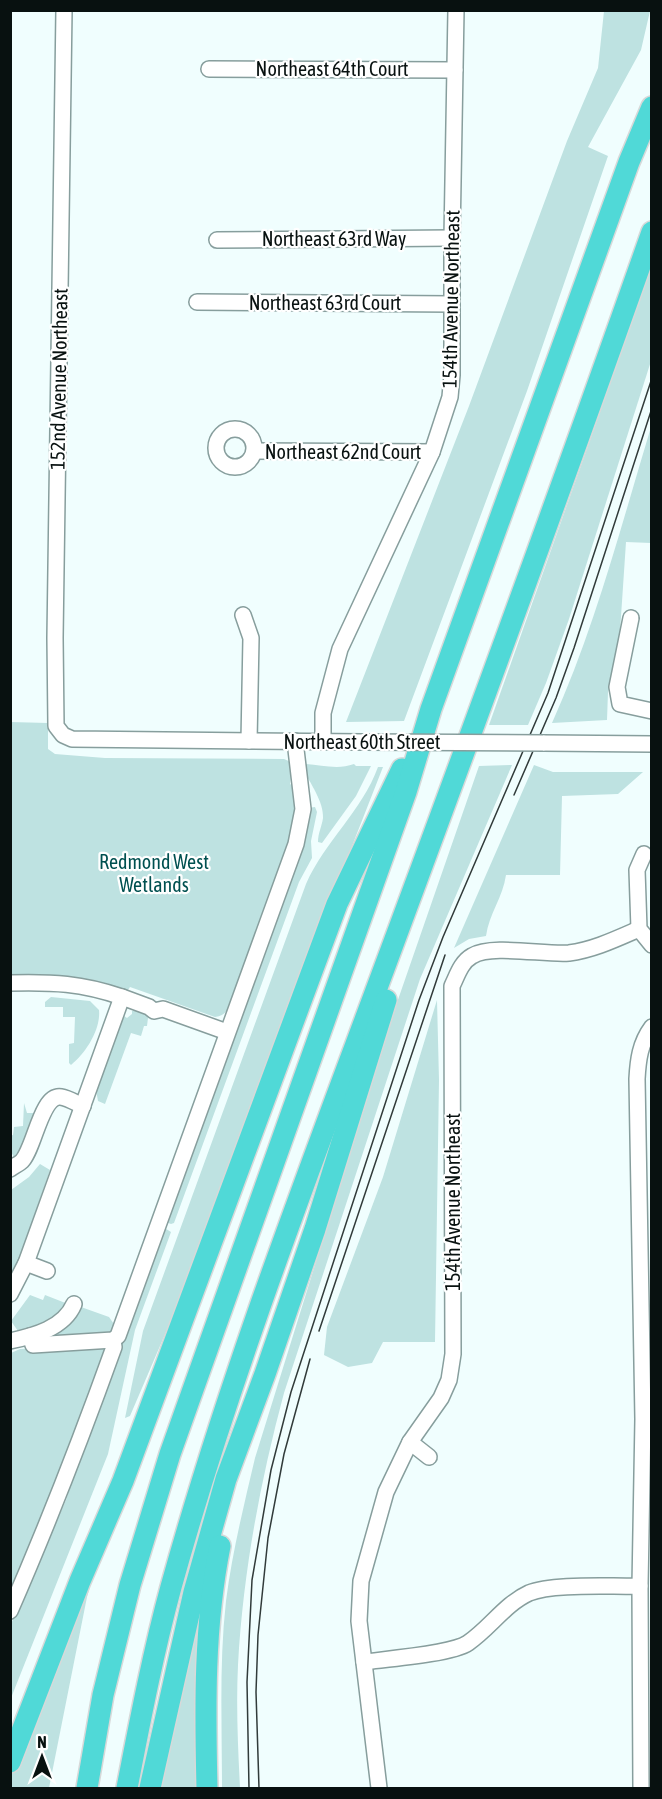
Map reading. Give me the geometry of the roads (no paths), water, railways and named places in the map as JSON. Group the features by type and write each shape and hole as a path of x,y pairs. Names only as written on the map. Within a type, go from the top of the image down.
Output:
{"highway":[{"path":"87,1788 103,1695 127,1596 167,1464 406,792 431,709 651,107"},
{"path":"127,1788 144,1701 170,1590 207,1466 286,1232 572,460 651,232"},
{"path":"10,1762 80,1581 123,1482 337,904 431,709"},
{"path":"150,1788 194,1592 226,1479 315,1229 458,771"},
{"path":"207,1788 206,1671 214,1575 220,1542 265,1374"}],"street":[{"name":"152nd Avenue Northeast","path":"64,10 55,701 56,726 63,735 72,739"},
{"name":"154th Avenue Northeast","path":"323,742 323,713 340,649 432,453 450,397 456,10"},
{"name":"Northeast 64th Court","path":"209,69 455,70"},
{"name":"Northeast 63rd Way","path":"217,240 452,238"},
{"name":"Northeast 63rd Court","path":"197,302 452,304"},
{"name":"Northeast 62nd Court","path":"254,451 432,453"},
{"path":"243,615 251,638 249,741"},
{"path":"631,618 617,687 620,704 651,711"},
{"name":"Northeast 60th Street","path":"72,739 651,744"},
{"path":"30,1336 33,1345 113,1340 118,1336 296,844 303,809 295,741"},
{"path":"644,854 637,870 639,929 651,945"},
{"name":"154th Avenue Northeast","path":"379,1788 359,1621 361,1581 386,1492 410,1442 441,1398 449,1380 453,1354 452,987 461,967 472,956 486,952 567,953 588,950 639,929"},
{"path":"10,983 64,983 94,988 149,1007 154,1011 163,1009 227,1032"},
{"path":"10,1294 26,1263 122,997"},
{"path":"640,1788 646,1760 644,1581 647,1419 646,1262 638,1059 645,1036 651,1027"},
{"path":"10,1169 23,1161 37,1133 50,1091 83,1106"},
{"path":"26,1263 46,1271"},
{"path":"10,1341 45,1331 63,1321 74,1304"},
{"path":"10,1611 60,1494 114,1347 113,1340"},
{"path":"410,1442 429,1457"},
{"path":"364,1662 453,1649 467,1643 514,1602 530,1593 552,1588 644,1581"}],"tram line":[{"path":"249,1788 247,1682 252,1580 271,1470 291,1392 419,1000 443,937 548,693 652,378"},
{"path":"514,795 556,698 574,648 652,408"},
{"path":"319,1331 445,955"},
{"path":"259,1788 256,1692 258,1635 268,1538 284,1454 310,1359"}],"park label":[{"name":"Redmond West Wetlands","path":"154,874"}]}
